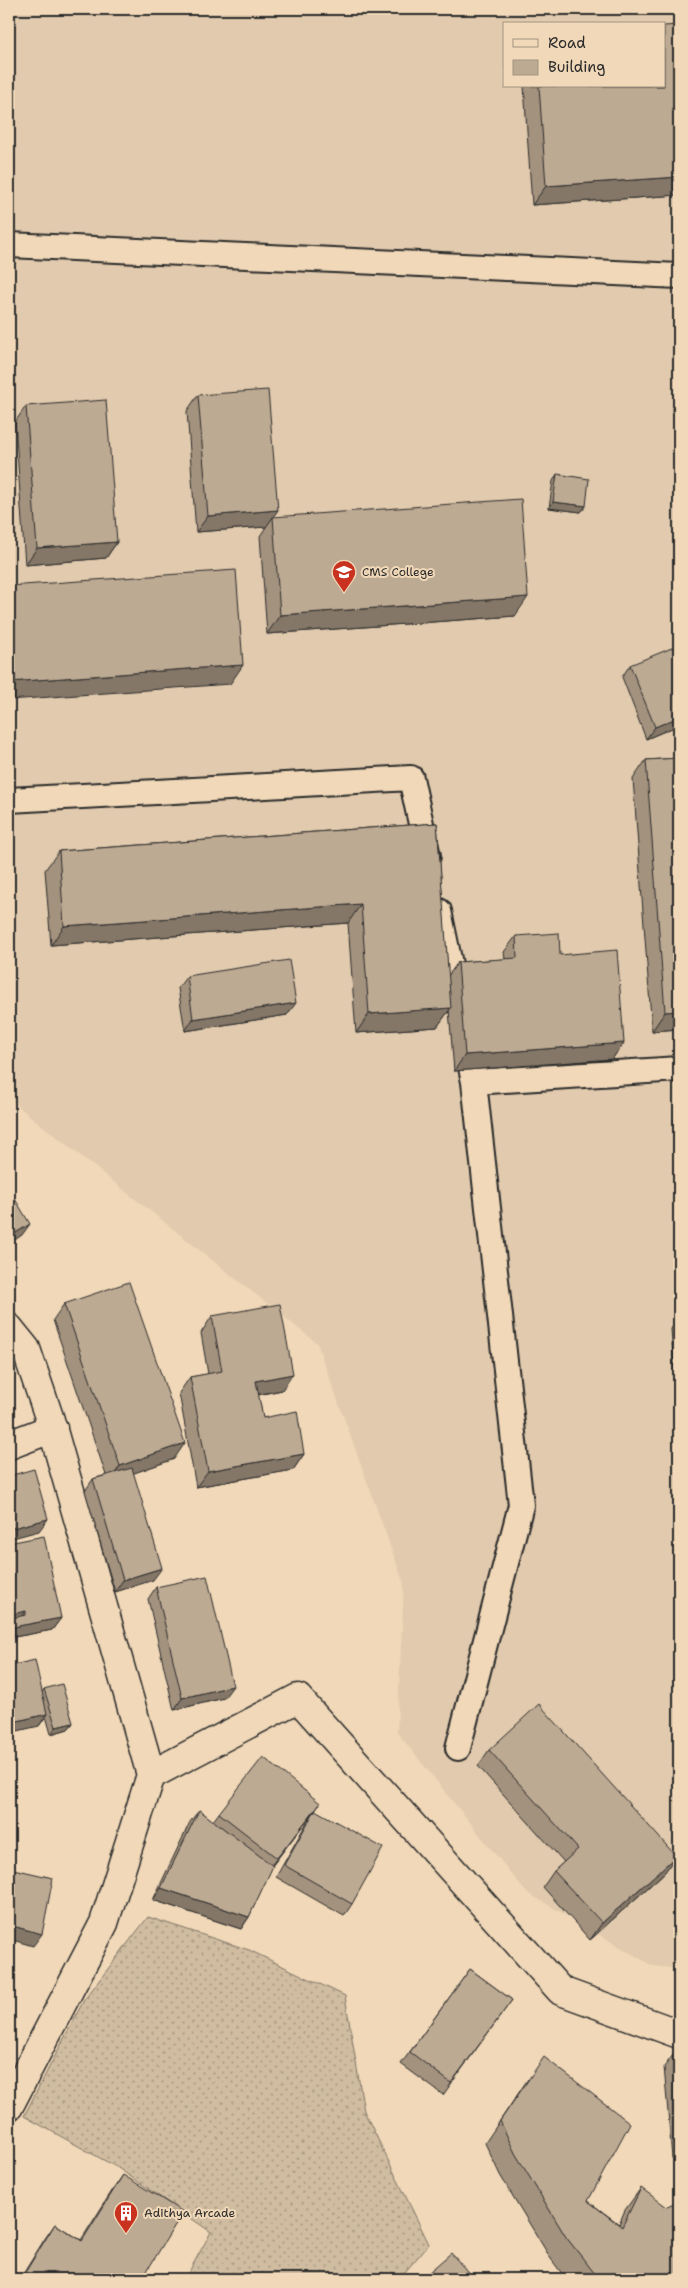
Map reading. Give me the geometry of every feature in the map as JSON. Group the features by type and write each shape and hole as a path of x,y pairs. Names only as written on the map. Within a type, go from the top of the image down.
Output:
{"street":[{"path":"9,1328 26,1349 53,1428 151,1776 104,1923 9,2106"},
{"path":"9,1445 53,1428"},
{"path":"151,1776 298,1698 561,1991 679,2034"}],"lane":[{"path":"9,245 679,276"},
{"path":"9,800 412,778 474,1082 521,1505 458,1748"},
{"path":"474,1082 679,1069"}],"shaded area":[{"name":"CMS College","path":"9,9 679,9 679,1969 653,1966 526,1892 397,1732 404,1584 317,1343 9,1099"},
{"path":"148,1917 249,1950 345,1996 364,2111 429,2244 399,2279 185,2279 211,2232 118,2168 24,2116 84,2000"}],"building":[{"path":"679,25 679,177 546,186 539,88 666,88 666,26"},
{"path":"268,390 278,510 208,516 198,395"},
{"path":"106,400 117,542 37,548 26,406"},
{"path":"557,474 589,479 586,506 553,502"},
{"path":"521,499 528,597 280,615 273,517"},
{"path":"236,570 243,665 9,682 9,586"},
{"path":"679,645 679,717 655,727 630,665"},
{"path":"679,758 679,1011 665,1012 646,760"},
{"path":"437,823 451,1008 369,1014 361,904 64,926 59,851"},
{"path":"559,933 560,955 617,950 624,1043 465,1055 458,962 517,958 516,936"},
{"path":"289,960 296,1003 193,1019 187,976"},
{"path":"9,1189 30,1224 9,1237"},
{"path":"129,1282 185,1443 120,1466 64,1304"},
{"path":"280,1304 293,1374 256,1381 263,1418 297,1411 304,1454 208,1471 190,1377 222,1371 212,1316"},
{"path":"132,1468 162,1568 123,1580 93,1479"},
{"path":"34,1469 48,1519 9,1529 9,1476"},
{"path":"44,1536 61,1618 13,1627 11,1618 26,1615 26,1611 9,1615 9,1543"},
{"path":"207,1576 233,1686 182,1698 156,1587"},
{"path":"35,1660 47,1714 9,1723 9,1666"},
{"path":"62,1684 73,1723 56,1727 44,1689"},
{"path":"539,1704 676,1856 602,1923 554,1871 578,1849 489,1750"},
{"path":"263,1757 320,1803 277,1858 219,1813"},
{"path":"199,1810 273,1866 249,1917 161,1888"},
{"path":"315,1810 383,1848 352,1904 284,1865"},
{"path":"9,1868 53,1878 42,1934 9,1925"},
{"path":"470,1969 512,2000 451,2083 410,2052"},
{"path":"673,2055 679,2055 679,2135"},
{"path":"544,2057 630,2123 588,2201 622,2227 641,2188 667,2207 679,2202 679,2279 599,2279 566,2237 515,2153 500,2121"},
{"name":"Adithya Arcade","path":"123,2175 183,2212 142,2279 21,2279 55,2224 82,2241"},
{"path":"451,2253 474,2279 421,2279"}],"place":[{"name":"CMS College","path":"344,593"},
{"name":"Adithya Arcade","path":"126,2234"}]}
